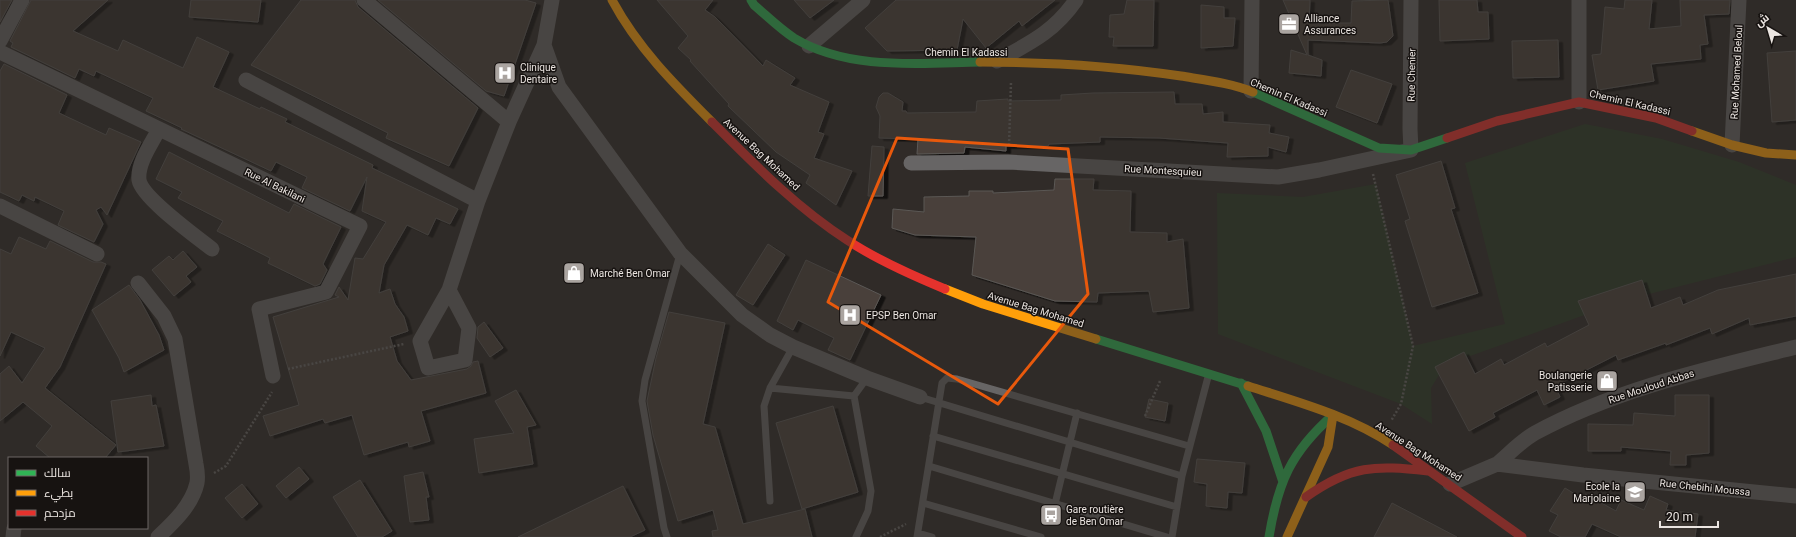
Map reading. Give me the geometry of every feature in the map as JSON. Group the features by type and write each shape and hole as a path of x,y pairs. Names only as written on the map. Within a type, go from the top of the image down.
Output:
{"main road":[{"name":"Avenue Bag Mohamed","path":"612,0 635,38 676,86 767,177 812,216 847,241 886,263 936,286 983,304 1168,362 1241,383 1334,415 1385,440 1450,484 1522,537"},
{"name":"Chemin El Kadassi","path":"751,0 794,38 829,54 882,63 1012,62 1135,69 1205,80 1251,91 1380,148 1412,150 1497,121 1542,109 1579,102 1656,118 1732,145 1766,153 1796,155"},
{"path":"1241,383 1267,430 1283,482"},
{"path":"1269,537 1275,506 1288,467 1305,441 1334,415"},
{"path":"1287,537 1328,447 1334,415"},
{"path":"1306,498 1322,484 1339,475 1357,469 1376,466 1431,471"}],"street":[{"path":"0,41 22,0"},
{"path":"364,0 509,122"},
{"path":"809,46 863,0"},
{"path":"994,63 1035,41 1064,17 1076,0"},
{"path":"1251,91 1252,0"},
{"name":"Rue Chenier","path":"1411,0 1410,128 1412,150"},
{"path":"1579,0 1579,102"},
{"name":"Rue Mohamed Beloul","path":"1732,145 1740,0"},
{"path":"449,290 469,328 465,360 428,368 420,341 449,290 478,201 509,122 544,45 549,1"},
{"path":"544,45 559,87 680,253 742,315 770,335 793,347 867,378 920,397"},
{"name":"Rue Al Bakilani","path":"0,52 360,226 326,292 259,309 277,378"},
{"path":"246,80 478,201"},
{"path":"159,129 141,165 139,180 146,194 212,249"},
{"name":"Rue Montesquieu","path":"911,163 1008,162 1278,177 1319,170 1412,150"},
{"path":"0,206 97,254"},
{"path":"138,284 164,316 175,339 196,464 197,482 191,497 179,517 158,537"},
{"name":"Rue Mouloud Abbas","path":"1497,464 1534,434 1613,397 1709,368 1796,347"},
{"path":"1450,484 1497,464"},
{"name":"Rue Chebihi Moussa","path":"1497,464 1583,475 1796,496"}],"lane":[{"path":"667,537 664,528 642,401 645,380 680,253"},
{"path":"770,501 764,406 770,388 793,347"},
{"path":"1172,537 1182,476 1209,373"},
{"path":"856,537 868,511 871,491 854,396 867,378"},
{"path":"932,537 917,535 942,383 947,378 952,378 1077,413 1189,446"},
{"path":"770,388 854,396"},
{"path":"920,397 1182,476"},
{"path":"1055,504 1077,413"},
{"path":"933,436 1177,507"},
{"path":"928,466 1167,537"},
{"path":"923,503 1041,537"}],"path":[{"path":"1008,162 1012,62"},
{"path":"1368,159 1376,184 1413,346 1401,404"},
{"path":"208,477 226,466 277,378 420,341"},
{"path":"1146,416 1168,362"},
{"path":"880,537 920,517"}],"highlighted area":[{"path":"897,138 1068,149 1088,294 998,404 828,302"}],"green space":[{"path":"1585,124 1662,139 1739,162 1796,185 1796,257 1629,299 1445,365 1431,388 1432,424 1401,404 1218,334 1217,193 1303,197 1376,184 1413,346 1505,324 1465,163"}],"building":[{"path":"0,0 12,0 0,22"},
{"path":"31,0 108,0 73,31 118,51 123,40 183,68 197,37 229,52 213,87 260,109 261,107 287,119 285,122 373,165 372,168 458,209 450,224 436,218 428,235 407,225 384,265 379,293 390,289 395,304 404,317 408,331 390,337 397,361 411,380 467,369 473,362 478,361 486,393 421,411 430,441 409,447 408,442 364,455 352,415 325,423 323,419 270,436 263,416 299,405 273,317 339,297 335,295 339,287 348,300 355,258 363,259 386,222 362,211 367,177 350,211 302,188 307,177 276,162 271,171 146,111 153,98 96,71 94,76 79,69 75,78 11,47 13,43 10,41"},
{"path":"191,0 261,0 258,22 189,17"},
{"path":"301,0 355,0 358,7 478,108 449,166 386,138 388,133 251,65"},
{"path":"378,0 525,0 536,3 504,96 486,91"},
{"path":"657,0 713,0 705,10 715,17 763,66 766,60 795,78 790,85 829,102 818,132 824,134 814,158 852,171 836,205 806,183 810,175 776,152 728,106 729,104 690,61 691,60 678,48 688,36"},
{"path":"794,0 834,0 810,18"},
{"path":"896,0 1055,0 1022,26 1019,21 986,48 963,19 957,50 887,51 865,28"},
{"path":"1127,0 1154,0 1153,46 1113,46 1114,37 1109,37 1110,15 1124,14"},
{"path":"1283,0 1310,0 1309,23 1351,23 1352,1 1388,0 1393,36 1387,42 1380,43 1308,40 1308,55 1322,60 1321,76 1289,73 1291,50 1307,55"},
{"path":"1439,0 1477,0 1478,12 1488,12 1489,39 1440,41"},
{"path":"1625,0 1652,0 1649,29 1681,26 1680,0 1730,0 1729,14 1704,15 1708,44 1700,45 1701,59 1651,64 1654,81 1598,90 1592,55 1601,54 1605,7 1624,9"},
{"path":"1201,5 1224,7 1224,18 1235,18 1233,46 1201,48"},
{"path":"1558,40 1559,77 1513,78 1512,41"},
{"path":"1796,51 1796,120 1772,122 1767,53"},
{"path":"4,64 67,95 59,113 106,135 109,128 141,142 107,215 101,207 96,210 103,224 94,242 58,225 64,211 35,197 34,201 22,195 19,201 0,192 0,71"},
{"path":"1351,70 1392,84 1377,123 1336,107"},
{"path":"1174,92 1175,104 1202,104 1203,114 1223,112 1223,122 1270,125 1269,133 1289,137 1286,152 1268,147 1268,156 1227,157 1228,143 1159,138 1100,137 1100,142 1049,144 1048,146 1006,146 1006,151 965,147 964,153 917,154 918,139 879,138 880,116 876,107 879,97 883,93 888,93 903,102 902,111 906,111 907,113 976,112 977,101 1008,99 1008,101 1061,100 1061,95"},
{"path":"872,146 884,147 883,196 868,196"},
{"path":"169,152 289,213 294,204 341,227 323,264 327,270 320,284 315,286 268,263 270,258 217,231 223,221 178,198 182,192 156,179"},
{"path":"1441,161 1455,208 1451,209 1478,293 1432,307 1405,221 1410,219 1396,175"},
{"path":"1055,179 1094,179 1093,190 1131,191 1130,232 1167,233 1167,242 1183,239 1189,308 1153,312 1149,291 1098,293 1097,302 1055,301 972,275 976,237 915,235 892,228 893,209 924,212 924,197 969,196 969,191 993,191 993,193 1054,190"},
{"path":"19,237 46,249 50,241 93,262 101,262 106,264 60,367 45,388 116,445 106,457 49,457 36,446 52,426 23,402 0,421 0,374 9,366 22,383 45,348 11,332 0,356 0,249 11,254"},
{"path":"768,244 785,255 753,305 736,295"},
{"path":"183,251 197,267 186,276 191,282 174,296 152,270 169,256 173,260"},
{"name":"EPSP Ben Omar","path":"806,260 881,295 850,360 828,350 834,338 798,320 793,330 777,321"},
{"path":"1796,274 1796,316 1750,325 1749,318 1712,334 1710,328 1666,345 1666,343 1618,360 1616,355 1555,386 1560,397 1544,405 1537,390 1493,413 1495,417 1469,431 1435,367 1464,352 1475,374 1501,359 1504,365 1545,343 1547,347 1589,325 1578,301 1642,280 1651,308 1680,297 1683,305 1718,290"},
{"path":"129,285 140,300 159,335 164,350 124,372 119,358 92,310"},
{"path":"669,312 725,323 703,424 715,427 743,524 805,509 812,537 713,537 712,531 718,530 713,510 678,521 653,435 647,401 656,358"},
{"path":"484,322 503,348 490,357 477,338 478,327"},
{"path":"516,390 536,425 527,427 533,464 479,473 474,439 514,433 495,401"},
{"path":"151,395 152,406 156,405 164,446 118,452 111,401"},
{"path":"1675,395 1709,395 1709,453 1686,455 1686,465 1670,465 1671,451 1621,447 1621,451 1588,451 1588,424 1633,425 1634,413 1675,416"},
{"path":"1149,399 1168,403 1165,421 1145,417"},
{"path":"833,406 858,492 802,509 776,423"},
{"path":"1197,459 1245,463 1242,493 1228,492 1227,508 1206,506 1207,484 1194,482"},
{"path":"299,467 309,479 286,498 276,486"},
{"path":"423,472 429,497 426,497 429,520 410,522 404,476"},
{"path":"360,480 392,531 382,537 358,537 333,497"},
{"path":"242,484 258,504 242,518 225,498"},
{"path":"623,486 645,530 630,537 518,537"},
{"path":"1565,488 1583,499 1585,494 1616,511 1621,500 1644,510 1650,496 1668,504 1666,510 1698,514 1695,537 1621,537 1592,524 1585,537 1561,537 1549,531 1558,515 1550,511"},
{"path":"1392,503 1457,537 1374,537"}],"traffic: fast":[{"path":"751,0 754,5 794,38 815,49 838,56 885,63 909,64 980,62"},
{"path":"1253,92 1379,148 1411,150 1447,138"},
{"path":"1096,339 1248,386"},
{"path":"1241,383 1266,431 1283,482"},
{"path":"1269,537 1277,500 1289,469 1307,442 1333,415"}],"traffic: slow":[{"path":"612,0 633,34 657,64 712,122"},
{"path":"980,62 1106,67 1218,82 1253,92"},
{"path":"1692,131 1732,145 1766,153 1796,155"},
{"path":"945,289 983,304 1096,339"},
{"path":"1248,386 1305,404 1341,418 1393,445"},
{"path":"1287,537 1328,447 1333,415"}],"traffic: jam":[{"path":"1447,138 1497,121 1579,102 1656,118 1692,131"},
{"path":"712,122 776,185 829,227 882,261 945,289"},
{"path":"1393,445 1522,537"},
{"path":"1306,497 1322,486 1337,479 1350,473 1364,470 1393,468 1428,471"}],"place":[{"name":"Alliance Assurances","path":"1289,24"},
{"name":"Clinique Dentaire","path":"505,73"},
{"name":"Marché Ben Omar","path":"574,273"},
{"name":"EPSP Ben Omar","path":"850,315"},
{"name":"Boulangerie Patisserie","path":"1607,381"},
{"name":"Ecole la Marjolaine","path":"1635,492"},
{"name":"Gare routière de Ben Omar","path":"1051,515"}]}
